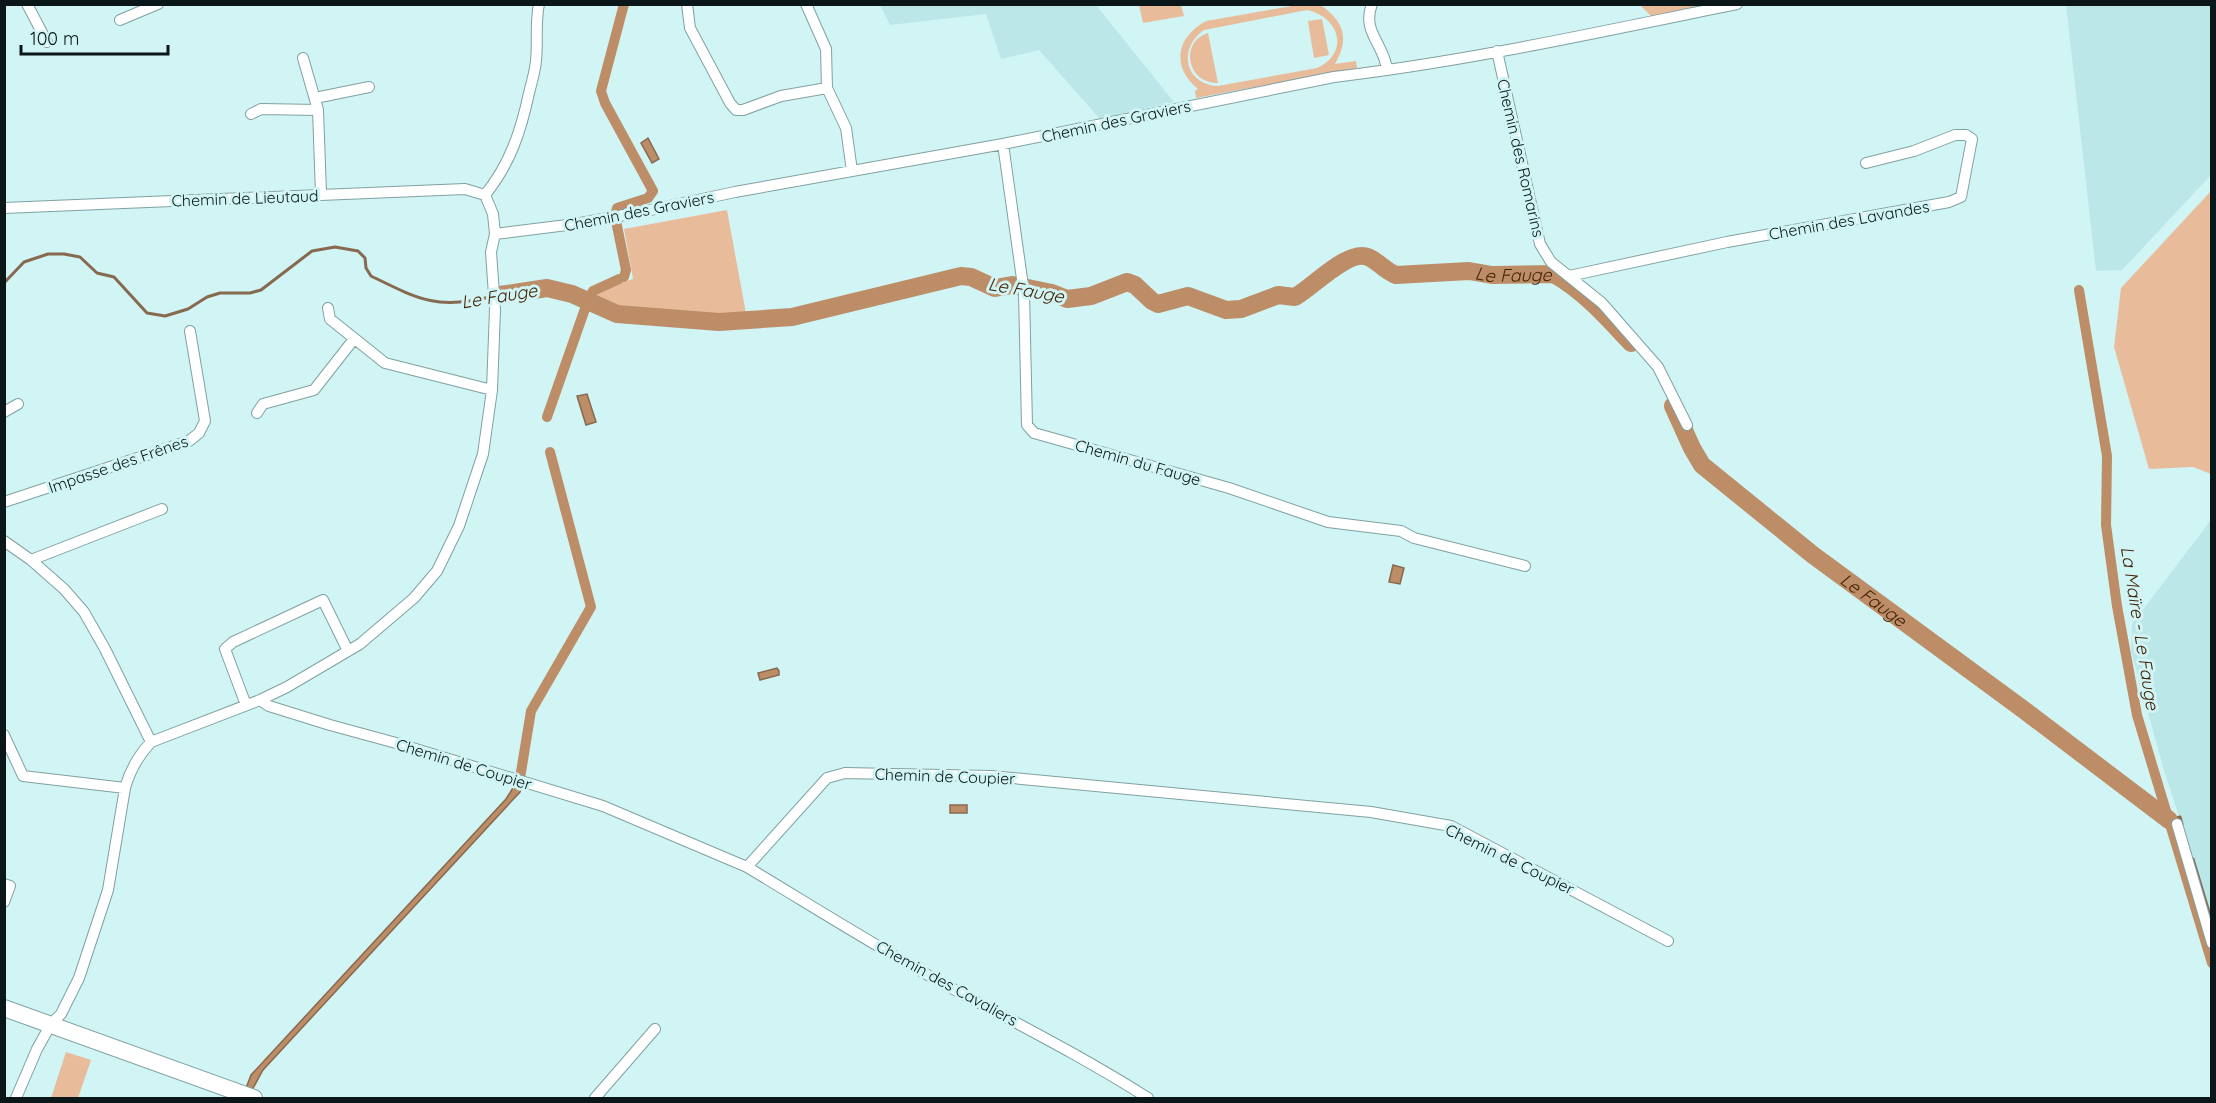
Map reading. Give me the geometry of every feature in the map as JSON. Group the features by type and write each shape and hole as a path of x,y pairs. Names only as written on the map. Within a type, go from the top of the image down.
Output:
{"main road":[{"path":"4,1008 254,1098"}],"street":[{"path":"27,4 47,42"},
{"path":"120,20 158,4"},
{"path":"16,1098 37,1049 51,1024 61,1014 79,978 108,890 125,788 130,772 151,742 260,700 287,687 360,644 414,598 437,571 459,526 483,454 492,390 495,309 491,252 495,234 493,214 485,195 494,184 513,150 521,128 536,62 539,4"},
{"path":"687,4 690,28 730,103 736,110 743,110 781,96 827,88"},
{"path":"806,4 826,49 827,88 846,128 852,171"},
{"path":"1372,4 1368,24 1384,57 1387,70"},
{"name":"Chemin des Graviers","path":"495,234 574,224 1003,144 1334,77 1497,51 1737,4"},
{"name":"Chemin des Romarins","path":"1497,51 1540,244 1551,262 1602,303 1658,367 1687,425"},
{"path":"303,58 318,110 321,194"},
{"path":"315,98 369,87"},
{"path":"251,114 261,109 318,110"},
{"name":"Chemin des Lavandes","path":"1569,276 1727,242 1949,202 1961,197 1972,139 1966,135 1955,135 1914,152 1866,163"},
{"name":"Chemin du Fauge","path":"1003,144 1024,288 1027,425 1034,433 1229,488 1328,522 1401,531 1414,538 1525,566"},
{"name":"Chemin de Lieutaud","path":"4,208 465,189 485,195"},
{"path":"327,308 330,319 385,363 492,390"},
{"name":"Impasse des Frênes","path":"4,502 189,441 199,433 205,421 190,331"},
{"path":"257,413 263,405 314,390 354,339"},
{"path":"4,412 18,404"},
{"path":"31,560 162,508"},
{"path":"4,541 31,560 64,589 84,612 151,742"},
{"path":"246,705 225,649 233,642 323,600 348,651"},
{"name":"Chemin de Coupier","path":"260,700 269,706 330,725 603,806 747,867 827,778 845,773 991,776 1371,812 1452,826 1668,941"},
{"path":"4,735 23,776 125,788"},
{"path":"2177,824 2211,943"},
{"name":"Chemin des Cavaliers","path":"747,867 942,983 1055,1043 1148,1098"},
{"path":"4,884 10,886 4,902"},
{"path":"595,1098 655,1029"}],"shaded area":[{"path":"1319,4 1334,17 1342,31 1343,38 1340,55 1335,64 1356,61 1357,68 1196,98 1195,91 1198,89 1189,80 1181,62 1183,44 1188,35 1206,21 1298,5","holes":["1307,10 1318,14 1333,27 1337,36 1337,45 1334,54 1317,68 1218,86 1198,79 1188,64 1190,46 1204,30"]},
{"path":"880,5 1096,5 1174,102 1100,119 1039,50 1001,59 986,14 890,25"},
{"path":"1139,5 1181,5 1184,16 1143,23"},
{"path":"1640,5 1726,5 1653,18"},
{"path":"2066,5 2211,5 2211,175 2122,270 2096,271"},
{"path":"1322,19 1329,55 1314,58 1308,21"},
{"path":"1208,33 1218,83 1207,82 1199,77 1190,62 1193,45"},
{"path":"648,138 659,159 652,163 641,143"},
{"path":"2211,191 2211,474 2193,467 2149,469 2114,347 2121,288"},
{"path":"727,210 747,319 708,321 619,313 592,300 597,291 633,279 624,229"},
{"path":"587,394 596,422 586,425 577,396"},
{"path":"2211,520 2211,915 2163,767 2131,651 2132,624"},
{"path":"1393,565 1404,568 1400,584 1389,582"},
{"path":"777,668 779,675 760,680 758,673"},
{"path":"516,783 522,785 520,792 263,1070 252,1090 246,1088 251,1075 506,799"},
{"path":"950,805 967,805 967,813 950,813"},
{"path":"66,1052 91,1060 78,1098 51,1098"}],"waterway":[{"path":"616,213 617,208 648,198 653,191 605,103 601,91 624,4"},
{"path":"616,221 626,270 624,277"},
{"name":"Le Fauge","path":"4,283 24,262 48,254 80,257 97,273 114,277 147,313 165,316 188,309 207,297 220,293 250,293 261,290 312,251 335,247 358,251 365,258 366,268 371,276 415,296 441,302 472,301 490,297"},
{"name":"Le Fauge","path":"500,295 547,288 572,294 617,314 719,322 792,317 961,276 971,277 995,288 1012,285 1052,293 1067,299 1091,296 1127,282 1135,285 1158,304 1188,296 1226,310 1241,309 1278,295 1295,297 1331,270 1351,258 1360,256 1372,259 1396,275 1469,271 1492,275 1554,274 1585,297 1631,343"},
{"path":"589,298 593,291 619,279"},
{"name":"La Maïre - Le Fauge","path":"2079,290 2107,456 2106,525 2117,606 2137,715 2212,963"},
{"path":"547,417 587,303"},
{"name":"Le Fauge","path":"1673,406 1702,465 1813,555 2169,820"},
{"path":"520,778 531,711 591,607 550,452"},
{"path":"2169,820 2180,817 2182,824"},
{"path":"2193,859 2212,922"}]}
